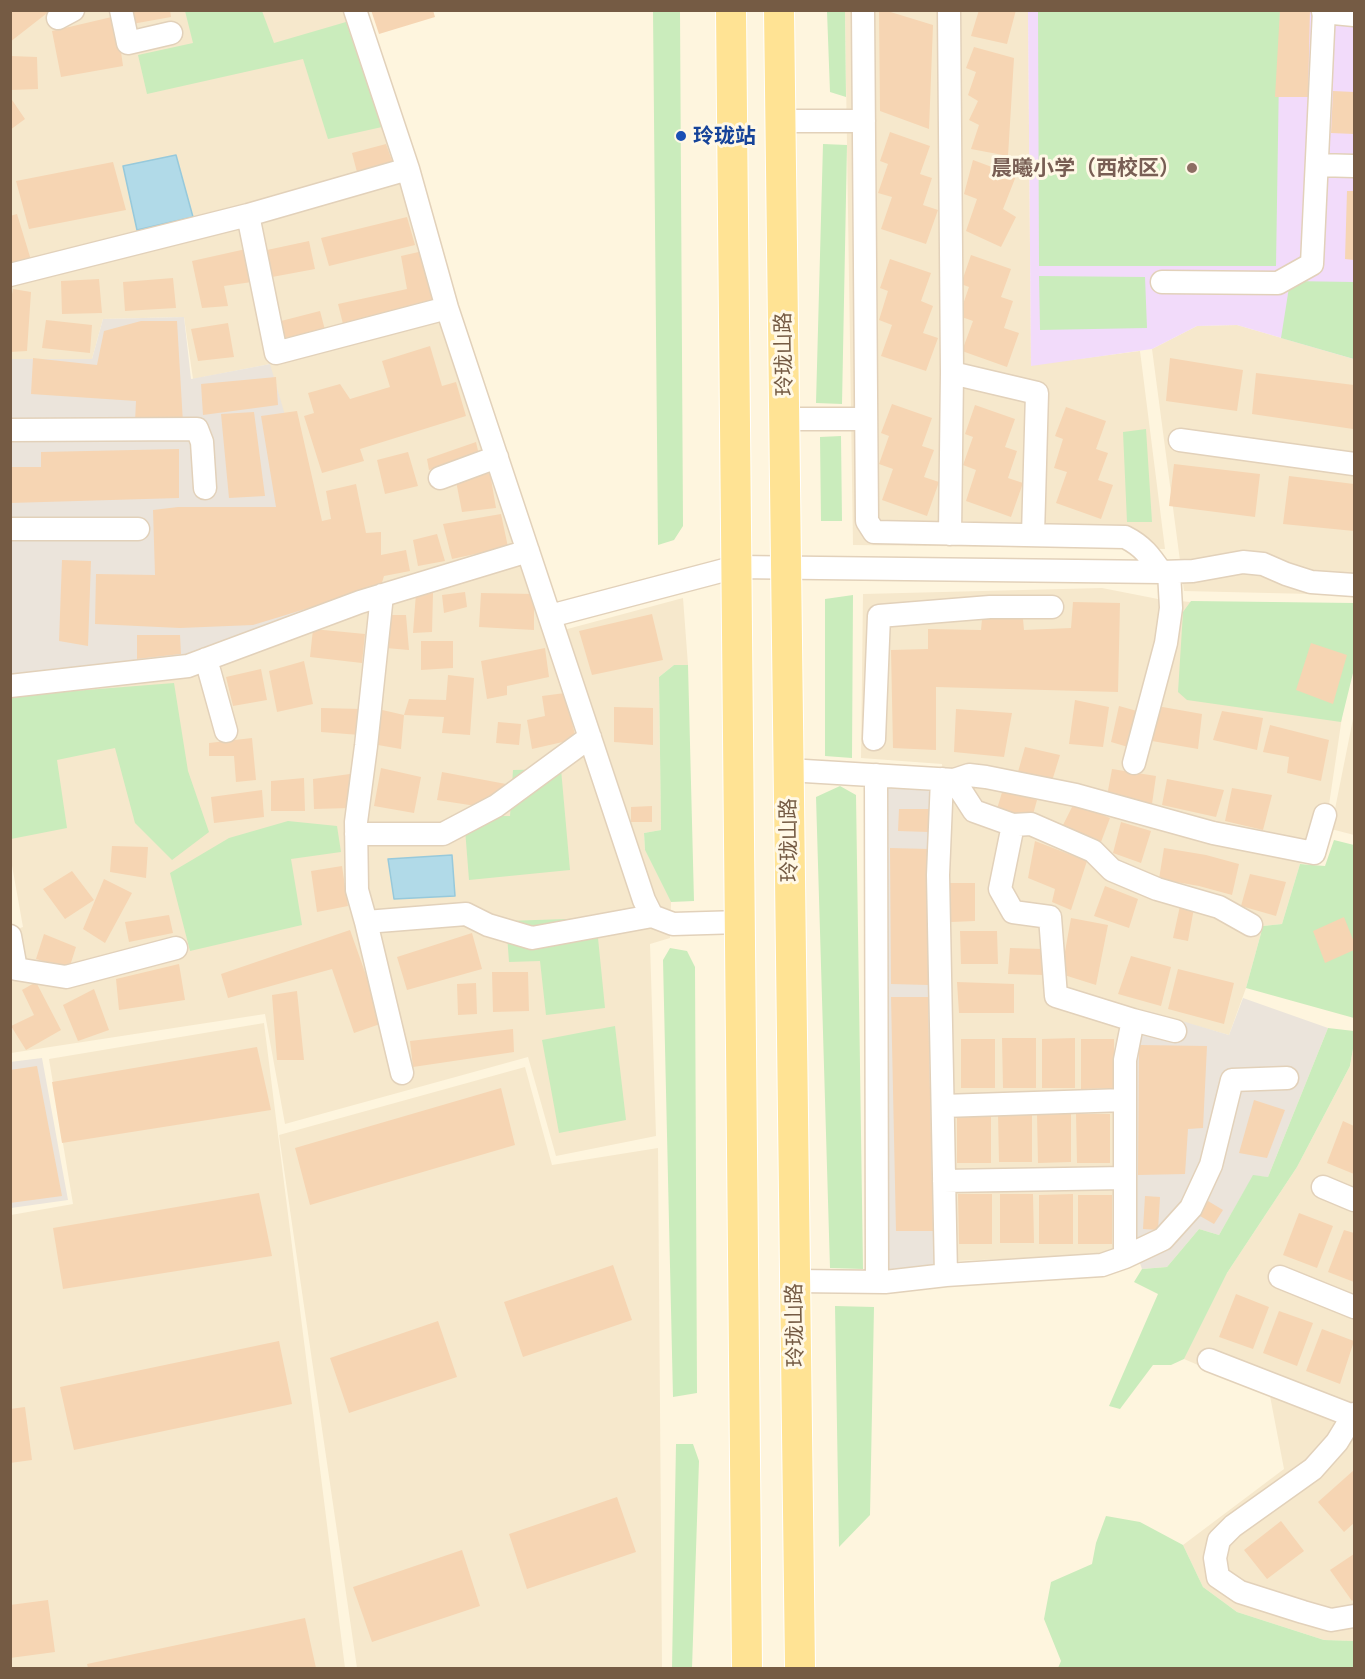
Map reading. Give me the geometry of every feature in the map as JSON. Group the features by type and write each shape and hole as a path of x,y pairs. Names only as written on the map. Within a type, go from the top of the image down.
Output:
{"main road":[{"path":"731,10 747,1668"},
{"name":"玲珑山路","path":"779,10 800,1668"}],"street":[{"path":"121,10 128,43 171,33"},
{"path":"355,10 408,169 447,308 644,900 652,916"},
{"path":"863,10 867,521 874,532 1125,537 1147,551 1165,572 1171,608 1166,643 1134,763"},
{"path":"949,10 952,373 950,534"},
{"path":"1162,282 1278,283 1312,264 1323,11 1354,15"},
{"path":"781,121 864,121"},
{"path":"1317,165 1354,166"},
{"path":"10,275 248,215 408,169"},
{"path":"248,215 276,353 447,308"},
{"path":"952,373 1037,393 1033,536"},
{"path":"784,420 867,420"},
{"path":"10,430 197,429 202,442 205,488"},
{"path":"1180,440 1354,464"},
{"path":"440,477 497,457"},
{"path":"10,529 138,528"},
{"path":"10,686 188,666 360,602 528,551"},
{"path":"550,616 736,567 1165,572 1193,571 1243,561 1263,564 1311,582 1354,585"},
{"path":"989,571 990,606"},
{"path":"382,595 356,822 357,890 402,1073"},
{"path":"874,739 879,616 990,606 1052,607"},
{"path":"206,659 226,731"},
{"path":"356,834 443,834 496,806 590,737"},
{"path":"788,770 948,780 969,775 986,777 1076,795 1213,833 1314,854 1325,815"},
{"path":"876,776 877,1282"},
{"path":"948,780 974,811 1013,825 1031,825 1093,851 1112,870 1157,889 1219,907 1251,925"},
{"path":"946,1275 938,875 948,780"},
{"path":"1013,825 1000,889 1013,912 1050,917 1056,996 1175,1031"},
{"path":"366,922 466,914 488,925 532,938 652,916 673,924 740,922"},
{"path":"10,936 16,969 66,977 176,948"},
{"path":"1125,1257 1125,1060 1134,1020"},
{"path":"795,1281 877,1282 1102,1265 1125,1257 1163,1239 1191,1208 1211,1165 1232,1080 1287,1078"},
{"path":"943,1106 1125,1100"},
{"path":"945,1181 1125,1179"},
{"path":"1323,1187 1354,1200"},
{"path":"1280,1277 1354,1307"},
{"path":"1209,1360 1354,1415 1337,1442 1313,1469 1233,1526 1219,1540 1215,1558 1218,1577 1240,1592 1331,1620 1354,1616"}],"shaded area":[{"path":"11,11 345,11 545,635 683,598 688,665 674,665 659,677 661,830 644,833 645,850 671,902 670,938 650,944 656,1136 556,1156 528,1057 285,1124 265,1014 11,1053 11,931 23,927 11,860 11,677 270,364 193,379 184,317 103,319 92,359 11,359"},
{"path":"845,11 1028,11 1031,365 1140,351 1165,549 853,545"},
{"name":"晨曦小学（西校区）","path":"1028,11 1354,11 1354,359 1237,325 1197,326 1152,349 1031,366"},
{"path":"184,317 191,379 270,364 340,603 189,659 11,677 11,359 92,359 103,319"},
{"path":"1237,325 1354,359 1354,595 1184,591 1152,349 1197,326"},
{"path":"1102,588 1158,599 1352,617 1342,717 1321,859 1300,864 1282,924 1263,926 1246,988 1229,1035 1147,1012 1133,1057 1132,1241 1105,1255 954,1261 947,833 942,764 861,758 863,594"},
{"path":"1354,714 1354,835 1331,829"},
{"path":"886,786 932,786 936,1265 883,1270"},
{"path":"1243,998 1328,1028 1268,1177 1253,1176 1219,1235 1199,1229 1167,1267 1142,1269 1132,1241 1133,1057 1148,1011 1229,1035"},
{"path":"264,1023 345,1668 11,1668 11,1215 73,1204 49,1059"},
{"path":"1354,1043 1354,1641 1324,1640 1237,1612 1203,1587 1183,1545 1284,1469 1270,1396 1184,1359 1227,1273 1297,1167 1350,1066"},
{"path":"42,1058 68,1200 11,1208 10,1062"},
{"path":"525,1067 552,1165 658,1148 662,1668 357,1668 279,1135"}],"green space":[{"path":"185,11 262,11 274,43 346,22 382,127 328,139 303,59 147,94 138,55 193,43"},
{"path":"653,11 680,11 683,526 674,540 658,545"},
{"path":"827,11 845,11 846,97 830,92"},
{"path":"1038,11 1280,11 1276,266 1039,266"},
{"path":"823,144 847,145 842,404 816,403"},
{"path":"1039,276 1145,277 1147,328 1040,330"},
{"path":"1290,281 1354,282 1354,359 1281,338"},
{"path":"1146,429 1152,522 1127,522 1123,432"},
{"path":"841,436 842,521 821,521 820,437"},
{"path":"853,595 852,758 825,756 825,599"},
{"path":"1191,601 1354,603 1354,669 1341,722 1187,700 1178,692 1183,612"},
{"path":"674,665 688,665 694,901 671,902 645,850 644,833 661,830 659,677"},
{"path":"174,683 188,771 209,832 172,860 135,823 115,748 57,760 67,828 11,839 10,696"},
{"path":"561,769 570,870 469,880 464,816 510,816 513,770"},
{"path":"840,786 856,795 863,1269 830,1268 816,797"},
{"path":"288,821 337,826 341,852 291,859 302,925 190,951 170,873 229,838"},
{"path":"1334,840 1354,845 1354,1018 1246,988 1263,926 1282,924 1300,864 1325,866"},
{"path":"596,918 605,1008 546,1015 540,961 509,962 506,921"},
{"path":"670,948 687,951 695,967 697,1393 673,1397 663,960"},
{"path":"615,1026 626,1120 559,1133 542,1040"},
{"path":"1328,1028 1354,1031 1350,1066 1297,1167 1227,1273 1184,1359 1171,1365 1153,1365 1120,1409 1109,1406 1158,1294 1134,1282 1142,1269 1167,1267 1199,1229 1219,1235 1253,1175 1268,1177"},
{"path":"835,1306 874,1307 870,1515 839,1547"},
{"path":"676,1444 693,1444 699,1461 692,1668 672,1668"},
{"path":"1106,1516 1140,1522 1183,1545 1203,1587 1237,1612 1324,1640 1354,1641 1354,1668 1058,1668 1061,1661 1044,1619 1051,1582 1092,1564 1096,1543"}],"water":[{"path":"176,155 193,217 137,230 123,166"},
{"path":"452,855 455,896 394,899 388,859"}],"building":[{"path":"10,10 51,10 10,42"},
{"path":"131,10 170,10 171,17 132,24"},
{"path":"371,10 433,10 435,17 379,34"},
{"path":"879,10 933,25 929,129 880,111"},
{"path":"979,10 1016,10 1007,44 971,36"},
{"path":"1280,10 1310,10 1308,97 1275,97"},
{"path":"116,16 123,66 61,77 52,31"},
{"path":"974,47 1014,58 1008,156 971,149 979,125 969,120 978,101 968,95 976,72 966,68"},
{"path":"10,56 37,57 38,89 10,90"},
{"path":"1333,91 1354,92 1354,134 1331,133"},
{"path":"10,97 25,119 10,130"},
{"path":"890,132 930,146 920,174 932,178 923,205 938,210 926,244 881,229 892,197 878,193 888,164 880,161"},
{"path":"386,144 394,166 358,176 352,153"},
{"path":"973,160 1016,176 1003,209 1016,217 1001,247 966,231 977,199 964,194"},
{"path":"113,162 126,210 29,229 16,181"},
{"path":"1347,191 1354,191 1354,260 1345,259"},
{"path":"17,214 31,260 10,264 10,216"},
{"path":"407,217 415,245 329,266 321,238"},
{"path":"309,241 315,269 272,277 267,250"},
{"path":"246,249 252,282 224,286 228,306 202,308 192,261"},
{"path":"423,251 436,300 343,324 338,304 407,289 401,256"},
{"path":"971,255 1011,269 1001,297 1013,301 1004,328 1019,333 1007,367 962,351 973,321 959,316 969,287 961,284"},
{"path":"890,259 931,273 921,301 933,306 923,333 938,338 926,371 881,356 892,325 879,320 888,291 880,288"},
{"path":"173,278 176,308 125,311 123,282"},
{"path":"99,279 102,313 62,314 61,281"},
{"path":"13,289 31,292 27,351 10,352 10,305"},
{"path":"320,311 325,330 285,338 281,321"},
{"path":"46,320 92,325 90,353 42,348"},
{"path":"141,321 177,321 183,423 135,422 136,401 31,394 33,358 97,365 104,331"},
{"path":"228,323 234,357 198,361 191,329"},
{"path":"430,346 442,386 456,382 466,416 360,449 364,461 322,473 304,416 314,413 308,393 340,384 350,399 390,387 382,361"},
{"path":"1170,358 1243,370 1237,411 1166,401"},
{"path":"1256,373 1354,385 1353,429 1252,414"},
{"path":"276,377 278,405 203,415 201,384"},
{"path":"892,404 932,418 922,446 934,450 924,477 939,482 927,516 882,500 893,469 879,464 889,436 881,433"},
{"path":"975,405 1015,419 1005,447 1017,451 1008,478 1023,483 1011,517 966,501 976,470 963,465 973,437 965,434"},
{"path":"1066,407 1106,421 1096,449 1108,453 1098,480 1113,485 1101,519 1056,503 1067,472 1054,468 1063,439 1055,436"},
{"path":"297,411 322,521 331,519 326,491 356,484 366,533 381,532 381,555 406,550 410,571 384,576 381,586 253,625 180,628 95,624 96,574 155,575 153,510 178,507 276,507 261,416"},
{"path":"254,412 265,496 229,498 221,414"},
{"path":"476,442 479,455 429,470 427,459"},
{"path":"179,449 179,498 10,503 10,467 41,467 41,452"},
{"path":"408,452 418,486 385,494 377,460"},
{"path":"1174,464 1260,474 1255,517 1169,506"},
{"path":"490,473 496,508 462,512 456,481"},
{"path":"1289,476 1354,484 1354,531 1283,524"},
{"path":"501,514 508,547 452,559 443,524"},
{"path":"437,534 445,561 418,566 413,540"},
{"path":"62,560 91,561 88,646 59,641"},
{"path":"465,592 467,607 444,613 442,595"},
{"path":"416,593 433,593 432,632 413,633"},
{"path":"481,593 534,594 534,630 479,627"},
{"path":"1073,602 1120,603 1118,692 936,687 936,750 893,748 891,650 928,649 928,629 981,630 982,619 1023,619 1024,630 1071,628"},
{"path":"652,614 663,660 592,675 579,631"},
{"path":"386,615 406,615 409,650 386,648"},
{"path":"313,629 365,634 362,663 310,657"},
{"path":"137,635 180,635 181,654 137,659"},
{"path":"421,641 453,641 453,668 421,670"},
{"path":"1311,643 1347,655 1333,704 1296,690"},
{"path":"545,648 549,677 507,686 507,695 487,699 481,661"},
{"path":"304,661 313,704 277,712 269,671"},
{"path":"261,669 267,700 233,706 226,677"},
{"path":"448,675 474,678 470,735 442,733 444,717 404,715 409,699 446,700"},
{"path":"565,693 576,739 532,749 527,720 545,716 542,696"},
{"path":"1075,700 1109,707 1103,747 1069,744"},
{"path":"1119,706 1137,711 1128,747 1111,742"},
{"path":"1157,706 1202,714 1198,749 1152,741"},
{"path":"614,707 653,708 653,745 614,742"},
{"path":"321,708 361,709 360,735 321,732"},
{"path":"378,709 404,715 401,749 372,744"},
{"path":"956,709 1012,713 1004,757 954,752"},
{"path":"1222,711 1263,718 1257,750 1213,740"},
{"path":"498,722 521,724 519,745 496,743"},
{"path":"1270,725 1329,740 1321,781 1287,773 1289,757 1263,752"},
{"path":"252,738 256,780 236,782 234,756 209,756 209,743"},
{"path":"1025,747 1060,755 1052,781 1018,772"},
{"path":"381,768 421,777 414,813 374,806"},
{"path":"1112,769 1156,776 1152,804 1107,796"},
{"path":"442,772 506,784 502,810 437,800"},
{"path":"350,774 350,808 314,809 313,779"},
{"path":"304,778 305,811 271,811 271,781"},
{"path":"1167,779 1224,790 1216,817 1162,805"},
{"path":"1232,788 1272,795 1263,830 1225,821"},
{"path":"1003,789 1037,800 1032,818 997,809"},
{"path":"262,790 264,817 214,823 211,797"},
{"path":"1074,803 1110,818 1101,842 1061,829"},
{"path":"652,806 652,822 631,822 631,807"},
{"path":"899,809 930,809 929,832 898,831"},
{"path":"1121,822 1151,831 1141,863 1113,853"},
{"path":"1035,841 1087,861 1071,910 1052,902 1055,889 1028,878"},
{"path":"112,846 148,847 146,878 110,872"},
{"path":"890,848 929,849 928,985 891,984"},
{"path":"1164,848 1206,855 1239,864 1232,895 1159,879"},
{"path":"342,866 348,906 317,912 311,871"},
{"path":"72,871 94,900 65,919 43,889"},
{"path":"1250,874 1286,882 1276,916 1241,906"},
{"path":"104,879 132,893 105,943 83,929"},
{"path":"948,883 975,883 975,921 951,922"},
{"path":"1105,886 1138,899 1129,928 1094,916"},
{"path":"1180,906 1194,908 1188,941 1173,938"},
{"path":"169,915 173,933 129,942 125,922"},
{"path":"1344,917 1354,942 1354,950 1325,963 1313,931"},
{"path":"1071,918 1108,925 1096,985 1061,974"},
{"path":"350,930 383,1023 354,1033 332,969 228,998 221,974"},
{"path":"960,931 997,931 998,964 961,964"},
{"path":"472,933 482,969 407,990 397,957"},
{"path":"44,934 76,947 69,969 36,959"},
{"path":"1010,948 1043,949 1044,975 1008,974"},
{"path":"1131,956 1171,967 1161,1006 1118,994"},
{"path":"179,964 185,1000 119,1010 116,979"},
{"path":"1178,969 1234,983 1224,1024 1168,1009"},
{"path":"492,972 528,972 529,1011 493,1012"},
{"path":"36,982 61,1030 26,1050 11,1026 34,1015 22,990"},
{"path":"957,982 1014,984 1014,1013 959,1013"},
{"path":"476,983 477,1014 458,1015 457,984"},
{"path":"94,989 109,1030 78,1041 63,1005"},
{"path":"297,991 304,1060 277,1060 272,995"},
{"path":"891,997 928,997 933,1231 896,1231"},
{"path":"513,1029 514,1052 413,1067 410,1041"},
{"path":"1002,1038 1036,1038 1036,1088 1003,1088"},
{"path":"1075,1038 1075,1088 1042,1088 1042,1039"},
{"path":"961,1039 995,1039 995,1088 961,1088"},
{"path":"1081,1039 1114,1039 1114,1088 1081,1089"},
{"path":"1139,1045 1207,1046 1203,1128 1188,1129 1185,1174 1138,1175"},
{"path":"257,1047 271,1110 62,1143 52,1082"},
{"path":"37,1066 62,1196 10,1203 10,1070"},
{"path":"501,1088 515,1145 310,1205 295,1148"},
{"path":"1254,1100 1285,1110 1267,1158 1239,1153"},
{"path":"998,1113 1032,1113 1032,1162 999,1162"},
{"path":"957,1114 991,1114 991,1163 957,1163"},
{"path":"1037,1114 1071,1114 1071,1162 1038,1163"},
{"path":"1076,1114 1110,1114 1110,1163 1077,1163"},
{"path":"1343,1121 1354,1126 1354,1174 1327,1163"},
{"path":"259,1193 272,1256 63,1289 53,1228"},
{"path":"958,1194 992,1194 992,1244 959,1244"},
{"path":"1000,1194 1033,1194 1034,1243 1000,1243"},
{"path":"1073,1194 1073,1244 1039,1244 1039,1195"},
{"path":"1078,1195 1112,1195 1112,1244 1078,1244"},
{"path":"1145,1196 1160,1197 1158,1230 1143,1229"},
{"path":"1208,1201 1223,1210 1214,1224 1200,1216"},
{"path":"1299,1213 1333,1226 1317,1268 1283,1255"},
{"path":"1344,1230 1354,1233 1354,1282 1328,1272"},
{"path":"613,1265 632,1320 523,1357 504,1302"},
{"path":"1236,1294 1269,1307 1253,1349 1219,1337"},
{"path":"1279,1311 1313,1323 1297,1366 1263,1353"},
{"path":"438,1321 457,1377 349,1413 330,1358"},
{"path":"1322,1329 1354,1341 1340,1384 1306,1371"},
{"path":"279,1341 292,1404 74,1450 60,1387"},
{"path":"25,1407 32,1460 10,1463 10,1409"},
{"path":"1354,1470 1354,1523 1344,1532 1318,1502"},
{"path":"617,1497 636,1552 527,1589 509,1534"},
{"path":"1281,1521 1304,1551 1267,1579 1244,1550"},
{"path":"462,1550 480,1606 372,1642 353,1587"},
{"path":"1354,1554 1354,1599 1352,1601 1330,1570"},
{"path":"48,1600 55,1652 10,1658 10,1605"},
{"path":"305,1618 316,1668 88,1668 87,1664"}],"place":[{"name":"玲珑站","path":"681,136"},
{"name":"晨曦小学（西校区）","path":"1192,168"}]}
